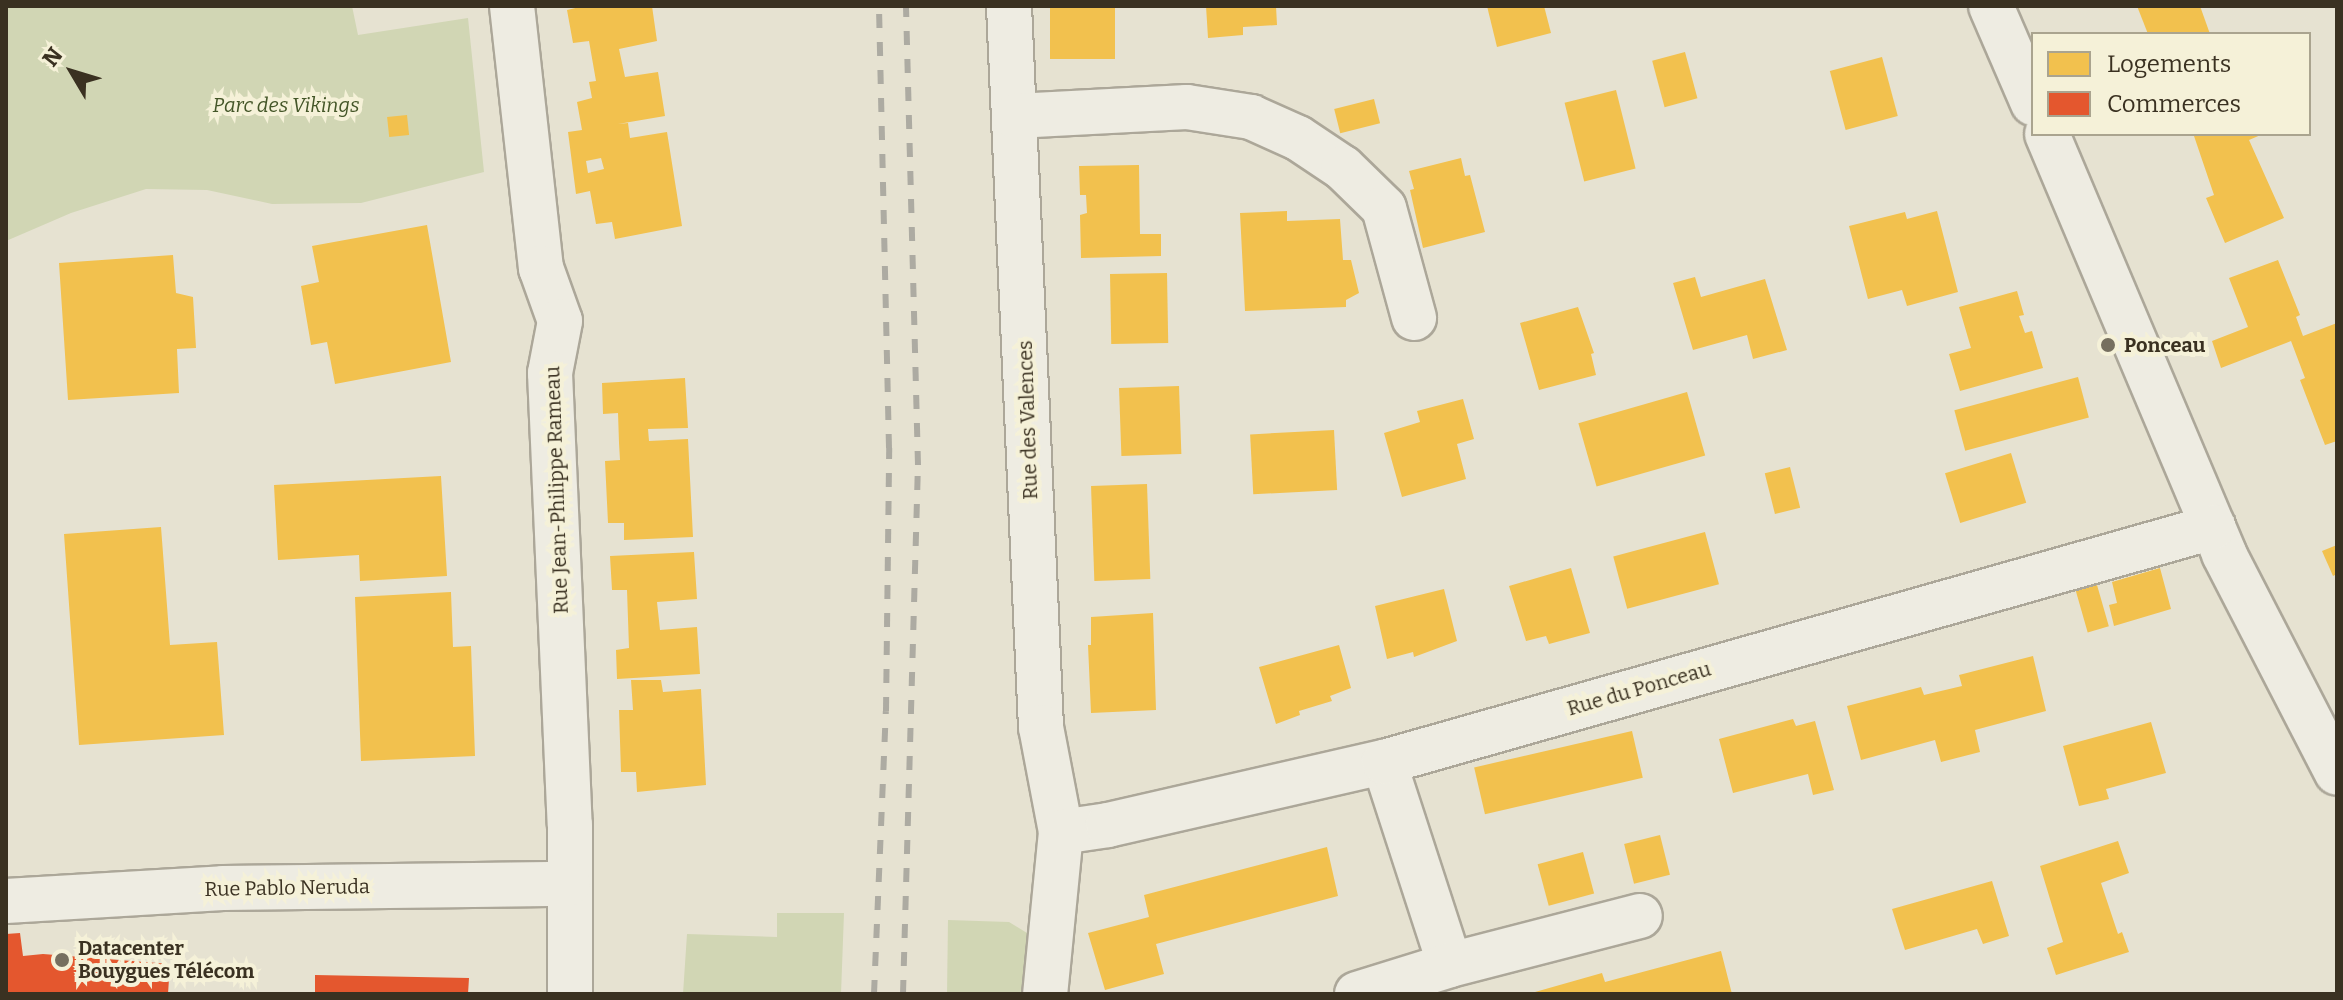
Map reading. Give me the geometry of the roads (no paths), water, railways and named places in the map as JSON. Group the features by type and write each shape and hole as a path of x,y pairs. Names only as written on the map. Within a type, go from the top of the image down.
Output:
{"street":[{"name":"Rue Jean-Philippe Rameau","path":"512,6 541,268 560,321 550,373 570,825 570,994"},
{"name":"Rue des Valences","path":"1009,6 1041,727 1061,832 1045,994"},
{"path":"1991,6 2031,98"},
{"path":"1015,116 1187,107 1251,117 1298,138 1343,168 1384,208 1414,318"},
{"path":"2048,136 2213,527 2337,773"},
{"name":"Rue du Ponceau","path":"1061,832 1108,825 1384,762 2213,527"},
{"path":"1384,762 1450,965"},
{"name":"Rue Pablo Neruda","path":"6,901 223,888 568,884"},
{"path":"1357,994 1450,965 1640,916"}],"railway":[{"path":"874,994 886,711 889,448 879,6"},
{"path":"903,994 918,465 906,6"}],"place":[{"name":"Ponceau","path":"2108,345"},
{"name":"Datacenter Bouygues Télécom","path":"62,960"}],"park label":[{"name":"Parc des Vikings","path":"286,105"}]}
